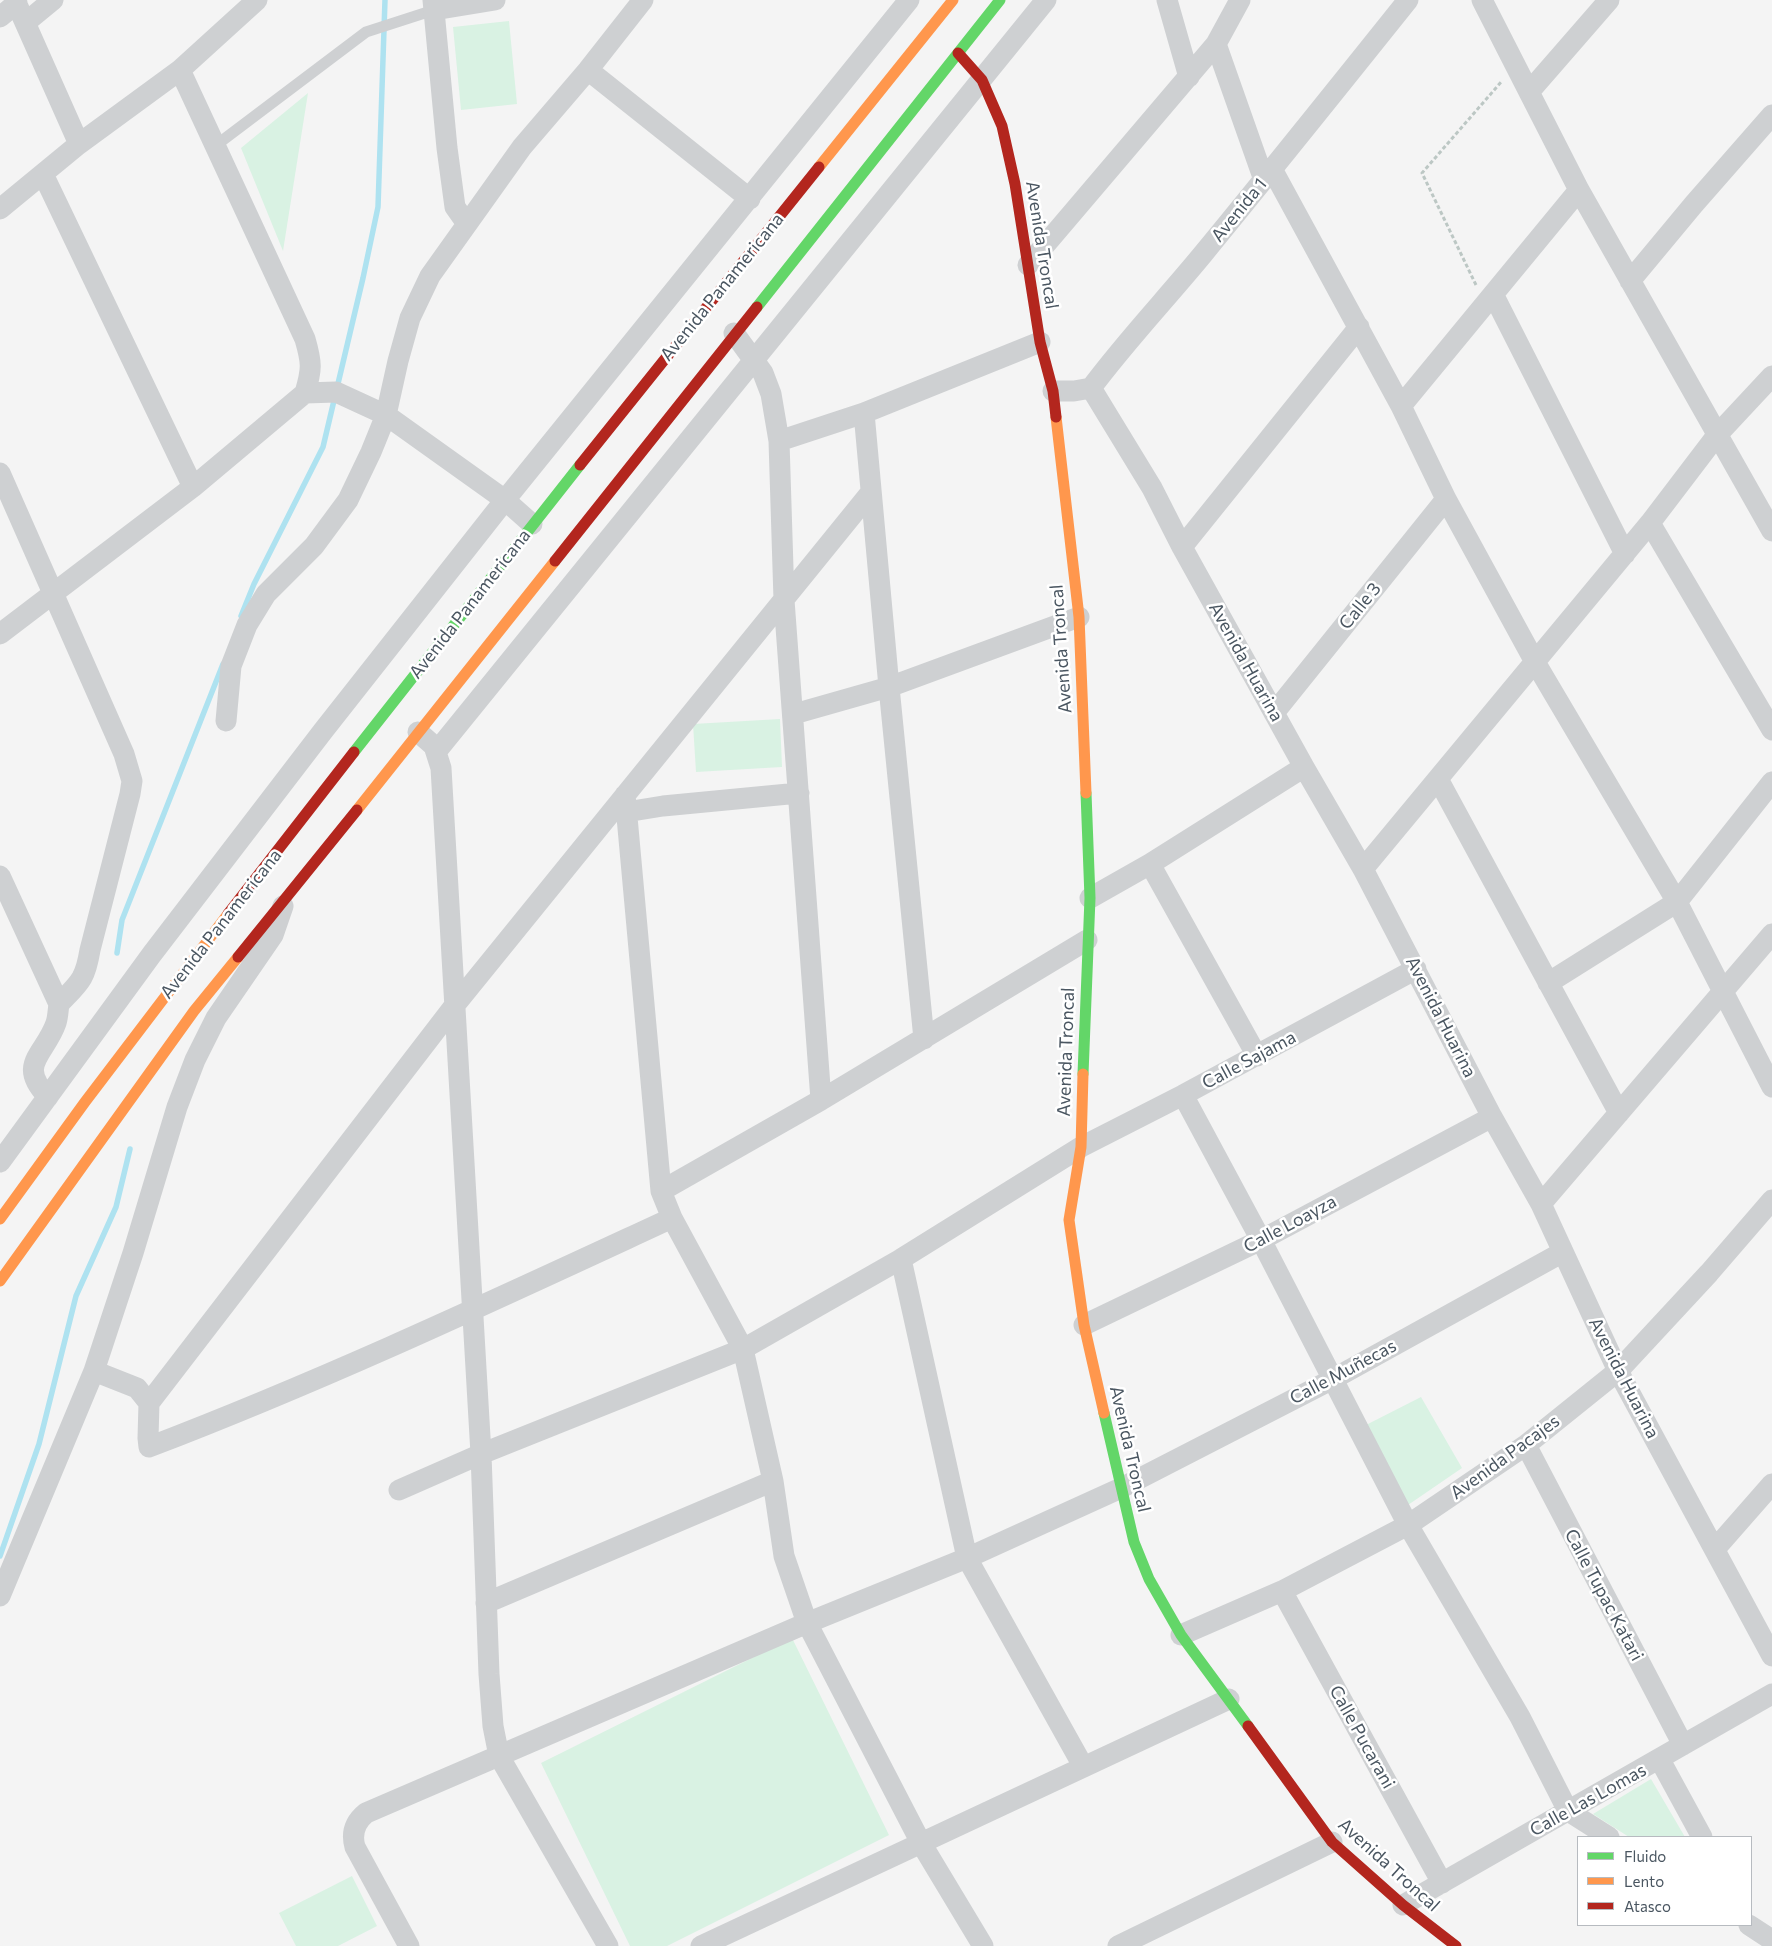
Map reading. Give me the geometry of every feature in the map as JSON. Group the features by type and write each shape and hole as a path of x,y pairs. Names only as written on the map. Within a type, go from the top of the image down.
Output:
{"main road":[{"name":"Avenida Panamericana","path":"0,1219 97,1084 203,945 532,524 953,0"},
{"name":"Avenida Panamericana","path":"0,1282 194,1011 1000,0"},
{"name":"Avenida Troncal","path":"958,53 982,80 1002,126 1015,184 1040,342 1053,391 1078,617 1090,898 1081,1147 1069,1220 1084,1325 1134,1542 1149,1579 1181,1635 1332,1842 1403,1905 1456,1946"}],"street":[{"path":"0,17 19,9 54,0"},
{"path":"0,209 79,144 180,70 257,0"},
{"path":"468,224 455,207 447,148 433,5 495,0"},
{"path":"226,721 231,666 247,625 266,594 314,546 348,500 386,415 410,318 430,276 522,147 588,70 643,0"},
{"name":"Avenida Panamericana","path":"0,1162 163,938 322,731 505,500 909,0"},
{"path":"436,752 1046,0"},
{"path":"1167,0 1189,76"},
{"path":"1028,265 1216,44 1240,0"},
{"name":"Avenida 1","path":"1091,388 1113,359 1178,284 1268,174 1408,0"},
{"path":"1482,0 1579,190 1772,531"},
{"path":"1529,92 1609,0"},
{"path":"19,9 79,144"},
{"path":"1216,44 1268,174 1359,327 1401,406 1446,499 1535,662 1678,902 1772,1087"},
{"path":"0,634 193,487 305,393 311,374 311,362 306,339 180,70"},
{"path":"588,70 750,199"},
{"path":"1630,281 1772,115"},
{"path":"44,174 193,487"},
{"path":"1401,406 1579,190"},
{"path":"1489,298 1625,554"},
{"path":"1182,547 1359,327"},
{"path":"734,332 763,373 771,394 778,441 784,600 794,714 821,1100"},
{"path":"778,441 864,413 1040,342"},
{"path":"1363,869 1625,554 1717,435 1772,376"},
{"path":"1053,391 1074,391 1091,388"},
{"name":"Avenida Huarina","path":"1091,388 1152,488 1182,547 1363,869 1492,1117 1541,1204 1618,1371 1772,1656"},
{"path":"305,393 336,392 386,415 505,500 532,524"},
{"path":"864,413 924,1039"},
{"path":"0,473 124,754 132,781 86,972 78,985 59,1004"},
{"path":"672,1218 472,1310 212,1423 149,1447 149,1402 455,1005 625,803 871,492"},
{"name":"Calle 3","path":"1274,713 1446,499"},
{"path":"1650,523 1772,730"},
{"path":"794,714 889,687 1078,617"},
{"path":"418,732 434,746 441,768 481,1454 492,1718 499,1756 608,1946"},
{"path":"1090,898 1150,864 1304,767"},
{"path":"1438,779 1619,1112"},
{"path":"1548,983 1678,902 1772,782"},
{"path":"625,803 663,806 799,793"},
{"path":"625,803 661,1191 672,1218 743,1348 773,1481 784,1556 807,1623 921,1843 983,1946"},
{"path":"1150,864 1257,1056"},
{"path":"0,876 59,1004 56,1023 36,1058 33,1075 38,1086 48,1097"},
{"name":"Avenida Panamericana","path":"0,1596 94,1371 133,1253 177,1107 195,1060 216,1018 274,936 286,897"},
{"path":"1541,1204 1772,934"},
{"path":"661,1191 821,1100 1087,940"},
{"name":"Calle Sajama","path":"399,1490 481,1454 743,1348 901,1259 1081,1147 1184,1095 1416,969"},
{"path":"1184,1095 1408,1525 1520,1717 1568,1811 1607,1836"},
{"name":"Calle Loayza","path":"1084,1325 1261,1240 1492,1117"},
{"name":"Avenida Pacajes","path":"1181,1635 1282,1591 1408,1525 1526,1445 1618,1371 1709,1273 1772,1200"},
{"name":"Calle Muñecas","path":"409,1946 354,1847 353,1834 356,1823 366,1812 807,1623 967,1558 1121,1488 1333,1379 1563,1252"},
{"path":"901,1259 967,1558 1083,1766"},
{"path":"94,1371 137,1388 149,1402"},
{"name":"Calle Tupac Katari","path":"1526,1445 1683,1745"},
{"path":"486,1603 773,1481"},
{"path":"1715,1549 1772,1484"},
{"name":"Calle Pucarani","path":"1282,1591 1442,1883"},
{"name":"Calle Las Lomas","path":"1403,1905 1660,1760 1772,1694"},
{"path":"701,1946 1228,1699"},
{"path":"1660,1760 1701,1836"},
{"path":"1118,1946 1332,1842"},
{"path":"1751,1926 1772,1940"}],"lane":[{"path":"216,146 366,32 433,5"}],"path":[{"path":"1489,298 1422,173 1516,66"}],"green space":[{"path":"509,21 517,104 461,110 453,27"},
{"path":"308,93 283,251 241,148"},
{"path":"780,719 782,767 696,772 693,724"},
{"path":"1421,1397 1462,1468 1408,1505 1366,1425"},
{"path":"792,1638 889,1835 667,1946 630,1946 541,1763"},
{"path":"1651,1779 1684,1836 1627,1836 1593,1814"},
{"path":"352,1876 377,1926 338,1946 296,1946 279,1913"}],"waterway":[{"path":"241,616 254,584 323,447 363,278 378,207 385,0"},
{"path":"117,953 122,920 223,664"},
{"path":"0,1556 39,1444 76,1296 116,1207 130,1149"}],"traffic: fast":[{"path":"757,307 1000,0"},
{"path":"354,752 580,465"},
{"path":"1083,1074 1090,898 1086,793"},
{"path":"1104,1413 1134,1542 1149,1579 1181,1635 1248,1726"}],"traffic: slow":[{"path":"819,167 953,0"},
{"path":"1056,417 1079,617 1086,793"},
{"path":"357,810 555,561"},
{"path":"0,1219 85,1102 228,914"},
{"path":"0,1281 194,1011 238,957"},
{"path":"1083,1074 1081,1147 1069,1220 1084,1325 1104,1413"}],"traffic: jam":[{"path":"958,53 982,80 1002,126 1015,184 1040,342 1053,391 1056,417"},
{"path":"580,465 819,167"},
{"path":"555,561 757,307"},
{"path":"228,914 354,752"},
{"path":"238,957 357,810"},
{"path":"1248,1726 1332,1842 1403,1905 1456,1946"}]}
